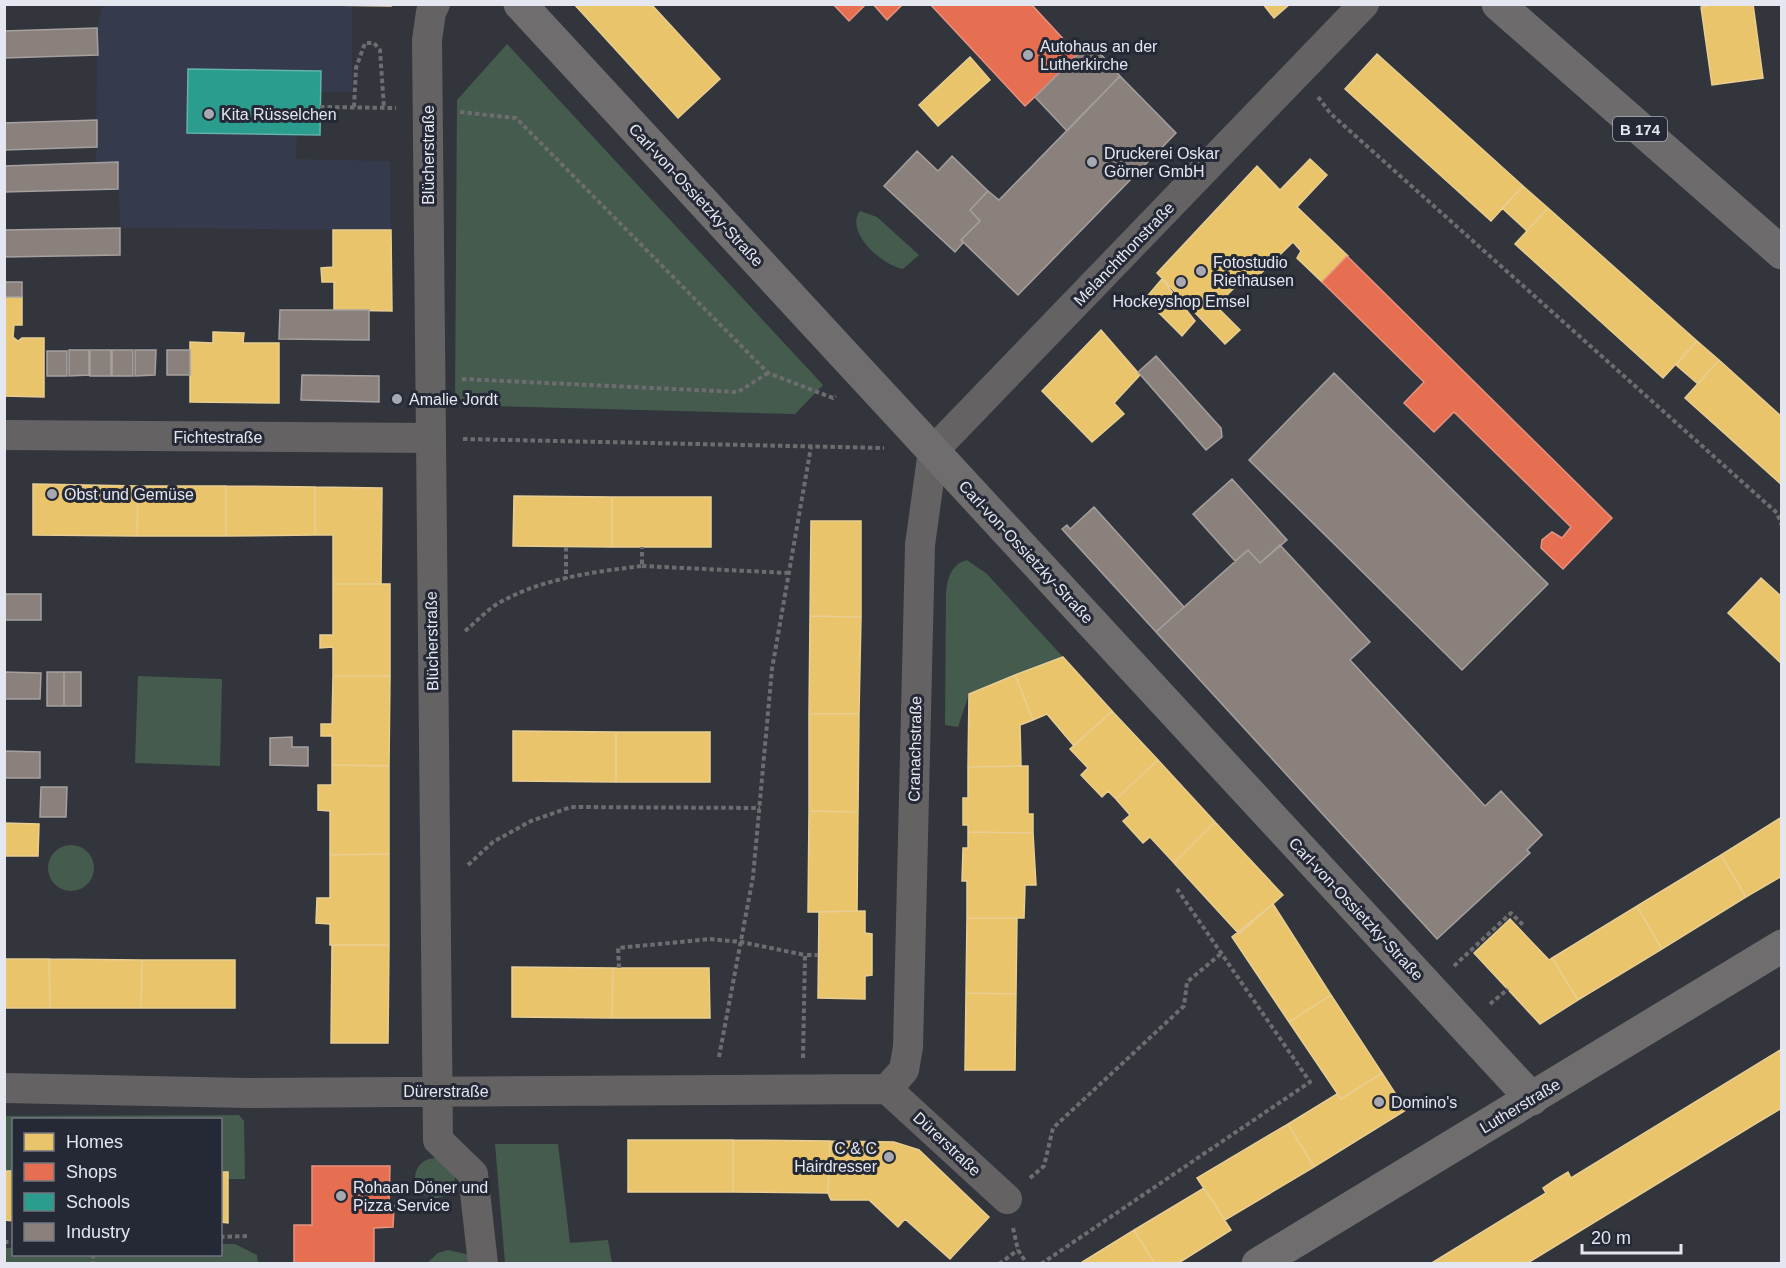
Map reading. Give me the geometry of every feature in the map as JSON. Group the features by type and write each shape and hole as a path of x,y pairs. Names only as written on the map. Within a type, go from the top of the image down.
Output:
{"main road":[{"name":"B 174","path":"1498,4 1782,254"}],"street":[{"name":"Blücherstraße","path":"435,4 431,12 427,40 438,1140 474,1174 483,1263"},
{"name":"Carl-von-Ossietzky-Straße","path":"520,4 1532,1099"},
{"name":"Melanchthonstraße","path":"933,451 1364,4"},
{"name":"Fichtestraße","path":"4,435 430,438"},
{"name":"Cranachstraße","path":"887,1089 904,1070 908,1047 920,545 933,451"},
{"name":"Lutherstraße","path":"1258,1263 1782,946"},
{"name":"Dürerstraße","path":"4,1088 247,1093 437,1090 887,1089 1006,1199"}],"path":[{"path":"354,107 356,68 364,43 374,43 380,51 384,108"},
{"path":"1299,72 1331,114 1776,513 1782,526"},
{"path":"320,107 428,109 516,118 768,373 832,398 863,376"},
{"path":"430,377 738,392 768,373"},
{"path":"430,438 933,451"},
{"path":"712,1091 753,877 772,669 811,447"},
{"path":"566,547 566,579"},
{"path":"642,547 642,566"},
{"path":"433,658 494,606 546,583 642,566 789,573"},
{"path":"435,895 493,842 531,821 571,807 760,808"},
{"path":"1041,1263 1310,1082 1223,952 1177,889"},
{"path":"1448,972 1511,913 1523,925"},
{"path":"619,968 618,948 710,939 741,942 805,955 818,955"},
{"path":"1006,1199 1044,1166 1053,1128 1184,1006 1187,982 1223,952"},
{"path":"803,1034 805,955"},
{"path":"222,1237 247,1236"},
{"path":"999,1263 1018,1250"}],"shaded area":[{"name":"Kita Rüsselchen","path":"103,5 352,5 352,92 321,92 320,135 297,135 296,159 390,161 391,230 120,228 118,162 96,162 97,28"}],"green space":[{"path":"507,44 823,385 795,414 455,405 457,100"},
{"path":"860,211 877,217 919,255 903,269 895,267 876,255 861,238 857,228 856,219"},
{"path":"967,560 987,574 1063,657 969,694 958,727 945,725 946,594 951,573 957,565"},
{"path":"138,676 222,679 220,766 135,763"},
{"path":"71,845 87,852 94,868 87,884 71,891 55,884 48,868 55,852"},
{"path":"239,1115 244,1121 245,1179 228,1179 222,1173 222,1118 12,1118 12,1171 5,1171 5,1116"},
{"path":"495,1144 558,1144 570,1243 608,1240 612,1263 505,1263"},
{"path":"435,1158 443,1159 449,1164 454,1170 454,1186 449,1192 443,1197 435,1198 427,1197 421,1192 416,1186 415,1178 416,1170 421,1164 427,1159"},
{"path":"222,1244 235,1244 257,1255 258,1263 5,1263 5,1248 12,1248 12,1256 222,1256"},
{"path":"448,1250 466,1254 476,1264 426,1264 438,1253"}],"building: Homes":[{"path":"391,4 391,6 323,5"},
{"path":"574,4 651,4 720,79 678,118"},
{"path":"1263,4 1290,4 1274,18"},
{"path":"1718,4 1753,4 1763,78 1712,85 1701,7"},
{"path":"1377,54 1523,186 1491,221 1345,89"},
{"path":"970,57 990,80 938,126 919,105"},
{"path":"1310,159 1327,175 1297,207 1348,256 1322,282 1297,258 1301,251 1293,242 1252,282 1247,275 1216,306 1240,330 1225,344 1157,273 1257,166 1280,190"},
{"path":"1523,186 1548,208 1527,231 1502,208"},
{"path":"1548,208 1697,341 1663,378 1515,244"},
{"path":"333,230 391,230 392,311 334,310 334,282 322,282 321,268 333,267"},
{"path":"1162,279 1195,321 1182,336 1145,299"},
{"path":"4,297 22,297 22,325 14,325 13,337 18,341 22,338 44,338 44,397 4,396"},
{"path":"1101,330 1140,375 1114,403 1124,414 1092,442 1042,391"},
{"path":"213,332 244,333 243,343 279,343 279,403 190,402 190,342 213,343"},
{"path":"1697,341 1719,360 1698,384 1676,365"},
{"path":"1719,360 1782,417 1782,485 1685,398"},
{"path":"33,484 138,486 137,536 33,535"},
{"path":"138,486 226,486 226,536 137,536"},
{"path":"226,486 315,487 315,535 226,536"},
{"path":"315,487 382,488 381,584 333,584 333,535 315,535"},
{"path":"514,496 612,497 612,547 513,546"},
{"path":"612,497 711,497 711,547 612,547"},
{"path":"811,521 861,521 861,617 810,616"},
{"path":"1761,578 1782,597 1782,664 1728,613"},
{"path":"333,584 390,584 390,676 333,676 333,647 320,648 320,635 333,635"},
{"path":"810,616 861,617 859,714 809,714"},
{"path":"1063,657 1112,711 1074,746 1047,714 1033,720 1015,675"},
{"path":"1015,675 1033,720 1020,725 1021,766 968,767 969,694"},
{"path":"333,676 390,676 389,766 332,765 332,736 321,736 321,724 332,724"},
{"path":"1112,711 1158,760 1116,799 1108,791 1102,797 1081,775 1088,768 1070,749"},
{"path":"809,714 859,714 858,812 809,811"},
{"path":"513,731 616,732 616,782 513,781"},
{"path":"616,732 710,732 710,782 616,782"},
{"path":"1158,760 1215,822 1174,863 1150,837 1143,843 1123,821 1130,815 1116,799"},
{"path":"332,765 389,766 389,854 330,855 330,811 318,810 318,785 332,785"},
{"path":"1028,766 1028,814 1033,814 1033,833 968,832 968,825 963,825 963,798 968,798 968,767"},
{"path":"809,811 858,812 857,911 808,912"},
{"path":"1782,817 1782,876 1746,897 1721,855"},
{"path":"1215,822 1283,895 1239,934 1174,863"},
{"path":"4,823 39,824 38,856 4,856"},
{"path":"968,832 1033,833 1036,885 1025,885 1024,918 967,918 967,881 962,881 963,848 968,848"},
{"path":"389,854 389,945 330,945 330,924 316,923 317,898 330,898 330,855"},
{"path":"1721,855 1746,897 1662,949 1637,906"},
{"path":"1273,904 1331,995 1289,1022 1232,937"},
{"path":"1637,906 1662,949 1578,1000 1552,958"},
{"path":"865,911 865,933 872,934 872,975 865,976 865,999 818,998 819,912"},
{"path":"967,918 1017,918 1016,994 966,993"},
{"path":"1510,919 1549,960 1552,958 1578,1000 1540,1024 1474,953"},
{"path":"332,945 389,945 388,1043 331,1043"},
{"path":"4,959 49,959 50,1008 4,1008"},
{"path":"49,959 142,960 141,1008 50,1008"},
{"path":"142,960 235,960 235,1008 141,1008"},
{"path":"512,967 613,968 612,1018 512,1017"},
{"path":"613,968 709,968 710,1018 612,1018"},
{"path":"966,993 1016,994 1015,1070 965,1070"},
{"path":"1331,995 1382,1073 1341,1099 1289,1022"},
{"path":"1782,1049 1782,1108 1526,1264 1430,1264 1546,1193 1543,1188 1568,1172 1571,1178"},
{"path":"1382,1073 1406,1110 1314,1167 1288,1124 1337,1094 1341,1099"},
{"path":"1288,1124 1314,1167 1225,1220 1197,1178"},
{"path":"628,1140 733,1140 733,1192 628,1192"},
{"path":"733,1140 830,1141 828,1193 733,1192"},
{"path":"830,1141 894,1142 919,1150 989,1217 950,1259 905,1219 898,1227 869,1200 831,1200 828,1193"},
{"path":"4,1171 12,1171 12,1221 4,1220"},
{"path":"222,1172 228,1172 228,1223 222,1222"},
{"path":"1204,1188 1231,1230 1177,1264 1155,1264 1134,1230"},
{"path":"1134,1230 1155,1264 1079,1264"}],"building: Shops":[{"path":"833,4 866,4 849,21"},
{"path":"873,4 903,4 887,20"},
{"name":"Autohaus an der Lutherkirche","path":"930,4 1031,4 1079,56 1025,106"},
{"path":"1347,256 1612,518 1563,569 1541,548 1542,540 1552,532 1562,538 1571,527 1454,412 1434,432 1404,403 1424,382 1322,282"},
{"path":"312,1166 390,1166 389,1206 394,1206 393,1227 374,1228 374,1264 294,1264 294,1225 312,1225"}],"building: Schools":[{"path":"188,69 321,71 320,135 187,133"}],"building: Industry":[{"path":"97,28 98,55 4,58 4,31"},
{"path":"1090,42 1120,76 1067,131 1035,97"},
{"name":"Druckerei Oskar Görner GmbH","path":"1120,76 1176,133 1018,295 961,240 980,221 970,210 988,191 999,200"},
{"path":"97,120 97,147 4,150 4,123"},
{"path":"917,151 938,171 952,156 988,191 970,210 980,221 961,240 963,243 955,252 884,186"},
{"path":"118,162 118,189 4,192 4,166"},
{"path":"120,228 120,255 4,257 4,230"},
{"path":"4,282 22,282 22,297 4,297"},
{"path":"280,310 369,310 369,340 279,339"},
{"path":"69,350 89,350 89,375 69,376"},
{"path":"90,350 111,350 111,376 90,376"},
{"path":"112,350 133,350 133,376 112,376"},
{"path":"135,350 156,350 155,375 135,376"},
{"path":"167,350 190,350 190,375 167,375"},
{"path":"47,351 67,351 67,376 47,376"},
{"path":"1156,356 1221,428 1222,437 1206,450 1138,372"},
{"path":"1334,373 1548,584 1462,670 1249,460"},
{"path":"302,375 379,376 379,402 301,400"},
{"path":"1232,479 1287,540 1260,563 1248,550 1235,561 1193,514"},
{"path":"1094,507 1184,607 1156,632 1062,529 1067,525 1070,529"},
{"path":"1280,545 1370,642 1350,660 1485,806 1501,791 1542,835 1527,850 1530,853 1437,939 1156,632 1248,550 1260,563"},
{"path":"4,594 41,594 41,620 4,620"},
{"path":"4,672 41,673 40,699 4,699"},
{"path":"47,672 64,672 64,706 47,706"},
{"path":"64,672 81,672 81,706 64,706"},
{"path":"292,737 292,747 308,747 308,766 270,765 270,738"},
{"path":"4,751 40,752 40,778 4,778"},
{"path":"41,787 67,787 66,817 40,817"}],"place":[{"name":"Autohaus an der Lutherkirche","path":"1028,55"},
{"name":"Kita Rüsselchen","path":"209,114"},
{"name":"Druckerei Oskar Görner GmbH","path":"1092,162"},
{"name":"Fotostudio Riethausen","path":"1201,271"},
{"name":"Hockeyshop Emsel","path":"1181,282"},
{"name":"Amalie Jordt","path":"397,399"},
{"name":"Obst und Gemüse","path":"52,494"},
{"name":"Domino's","path":"1379,1102"},
{"name":"C & C Hairdresser","path":"889,1157"},
{"name":"Rohaan Döner und Pizza Service","path":"341,1196"}]}
